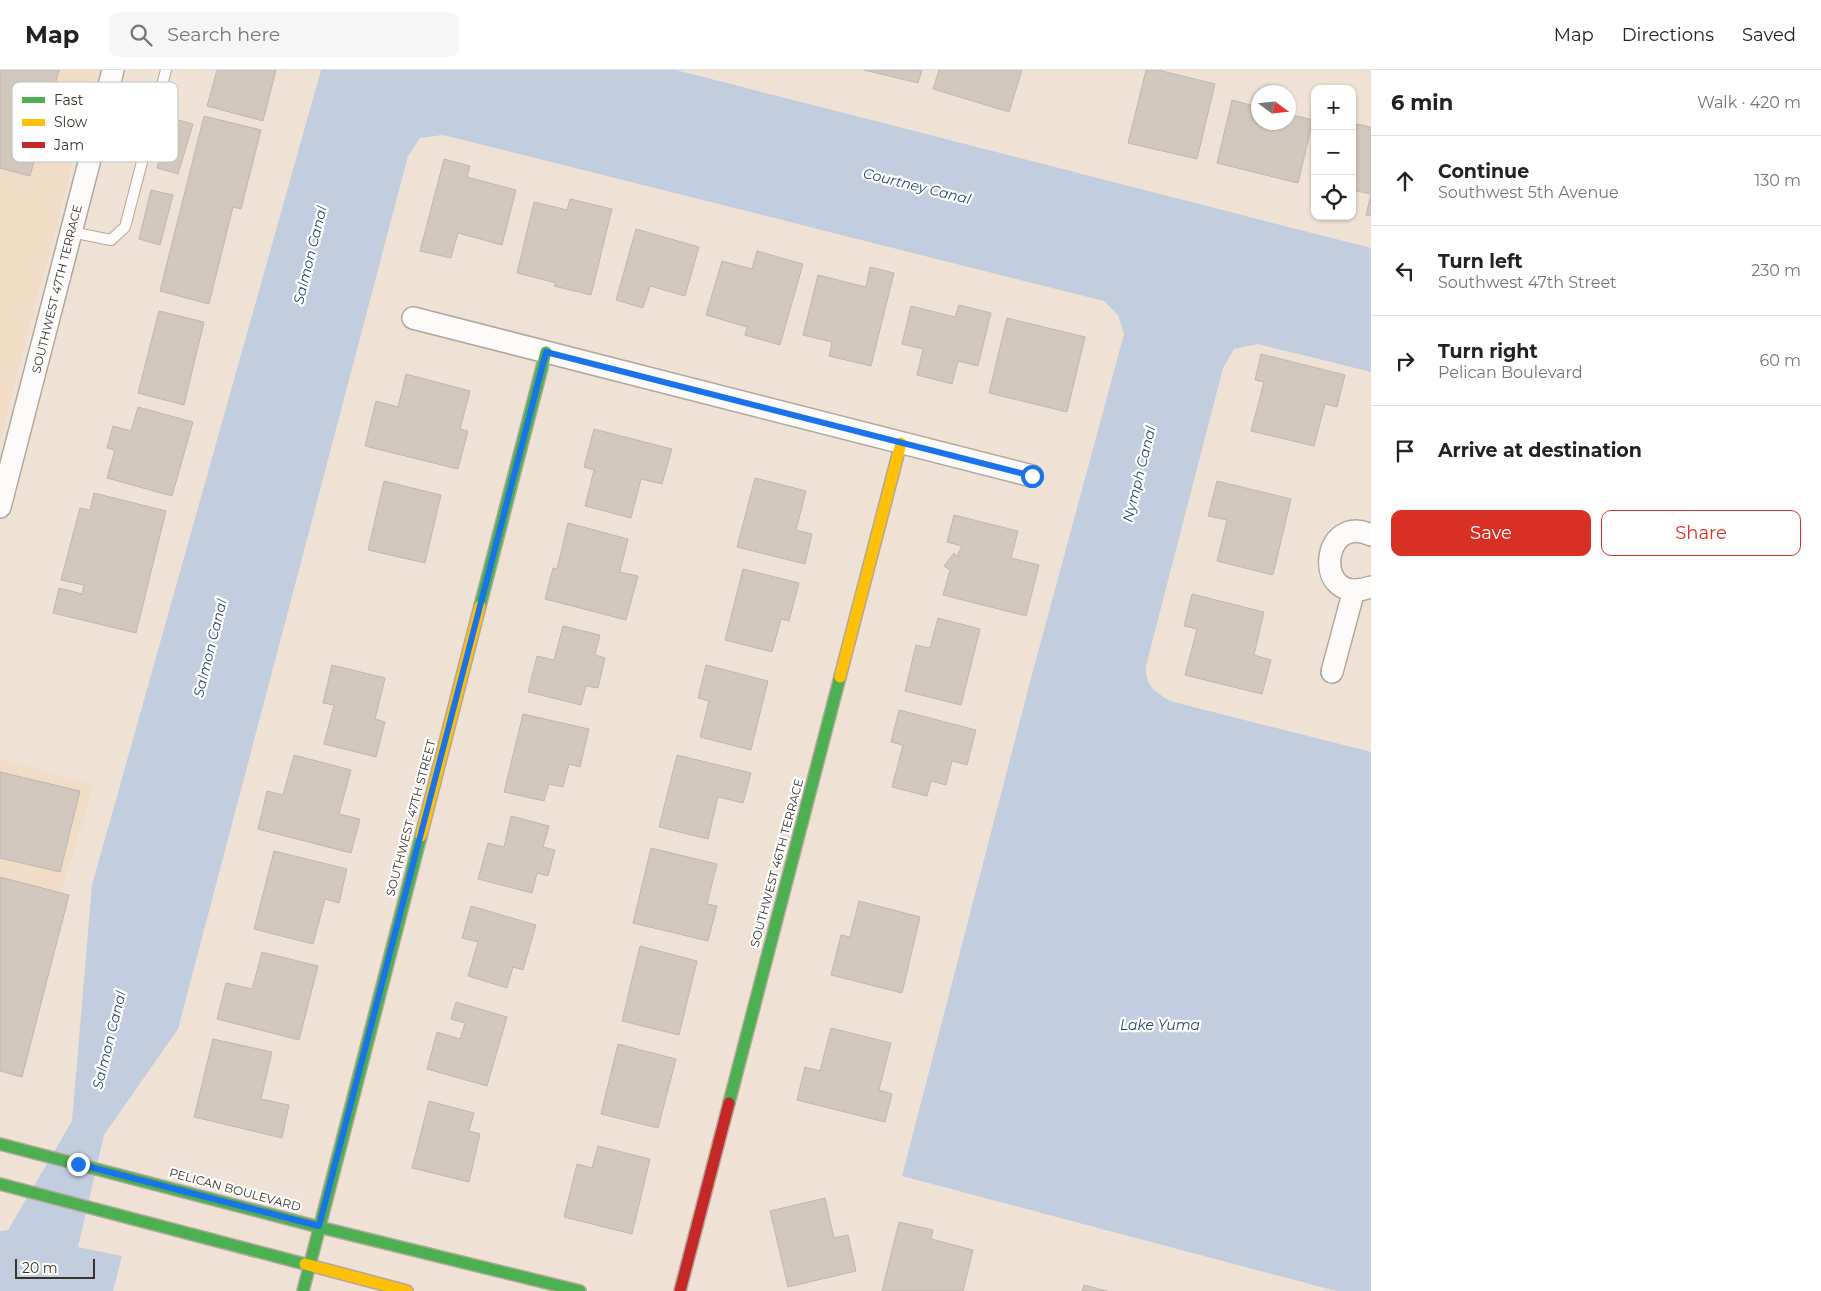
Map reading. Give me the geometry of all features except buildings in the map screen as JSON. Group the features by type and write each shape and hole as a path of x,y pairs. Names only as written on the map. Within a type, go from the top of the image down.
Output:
{"street":[{"name":"SOUTHWEST 47TH TERRACE","path":"0,507 89,162"},
{"path":"413,318 1032,476"},
{"name":"SOUTHWEST 47TH STREET","path":"303,1291 546,352"},
{"name":"SOUTHWEST 46TH TERRACE","path":"680,1291 900,443"},
{"path":"1332,672 1363,589 1345,588 1337,582 1329,564 1329,554 1340,538 1348,533 1370,529"},
{"name":"PELICAN BOULEVARD","path":"0,1144 580,1291"},
{"path":"0,1184 407,1291"}],"lane":[{"path":"71,232 111,240 125,227 142,162"}],"shaded area":[{"path":"0,70 97,70 94,82 12,82 12,162 73,162 0,441"},
{"path":"0,759 94,785 61,893 0,876"}],"water":[{"path":"321,70 676,70 1371,248 1371,372 1258,344 1234,349 1223,368 1146,666 1146,673 1152,687 1170,701 1371,752 1371,1291 1336,1291 902,1176 1030,682 1124,334 1118,315 1104,301 443,135 420,138 408,156 178,1029 104,1135 78,1247 122,1256 113,1291 0,1291 0,1231 8,1230 72,1121 92,885"}],"traffic: fast":[{"path":"480,606 546,352"},
{"path":"729,1103 840,677"},
{"path":"303,1291 421,836"},
{"path":"0,1144 319,1227 580,1291"},
{"path":"0,1184 305,1264"}],"traffic: slow":[{"path":"840,677 901,443"},
{"path":"421,836 480,606"},
{"path":"305,1264 407,1291"}],"traffic: jam":[{"path":"680,1291 729,1103"}],"route":[{"path":"78,1164 319,1226 546,352 1032,476"}],"water label":[{"name":"Courtney Canal","path":"917,186"},
{"name":"Salmon Canal","path":"310,255"},
{"name":"Nymph Canal","path":"1139,474"},
{"name":"Salmon Canal","path":"210,648"},
{"name":"Lake Yuma","path":"1160,1025"},
{"name":"Salmon Canal","path":"109,1040"}]}
